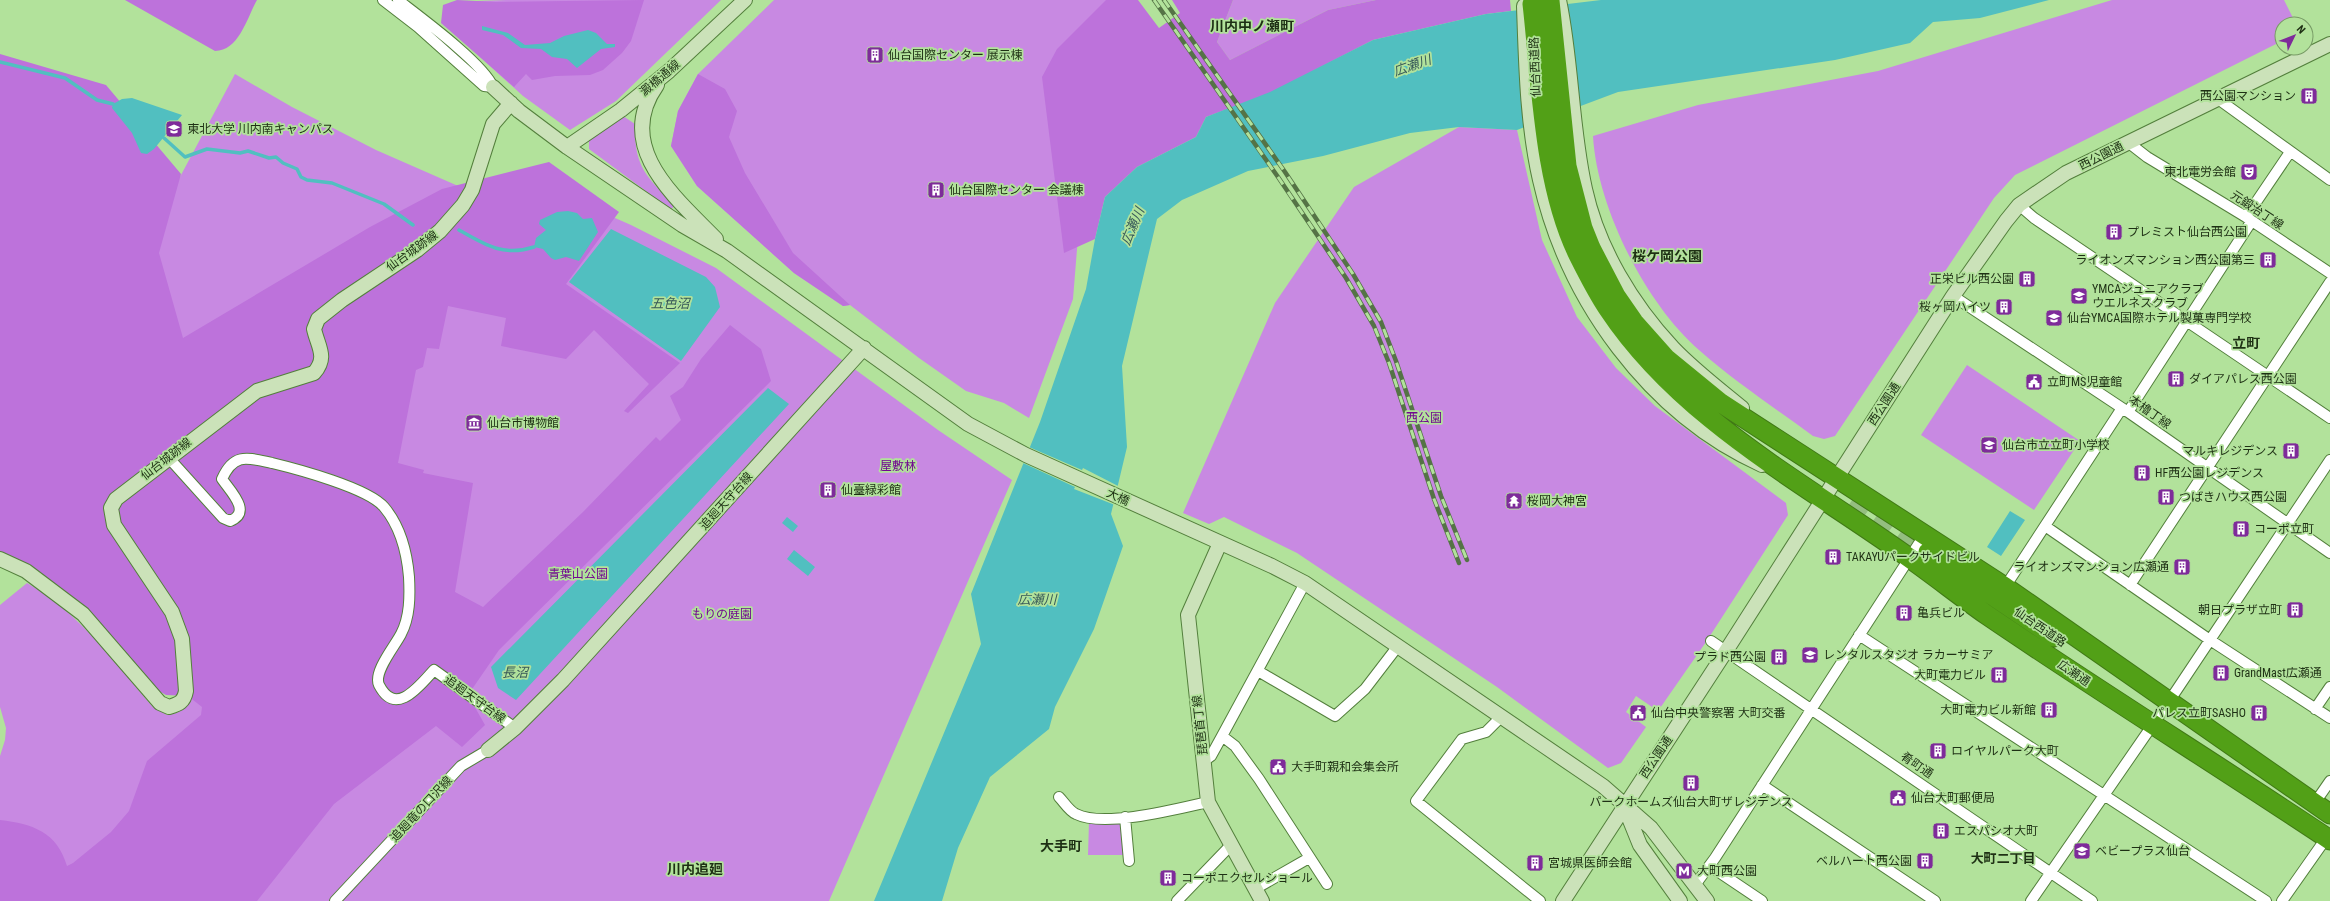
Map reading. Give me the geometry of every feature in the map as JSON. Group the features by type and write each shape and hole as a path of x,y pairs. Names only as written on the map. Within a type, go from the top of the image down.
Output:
{"highway":[{"name":"仙台西道路","path":"1541,1 1555,132"},
{"path":"1541,1 1555,132 1558,198 1568,231 1577,252 1607,309 1659,372 1709,417 1794,479 1823,498"},
{"path":"1555,132 1574,199 1591,248 1616,296 1634,322 1666,358 1693,382 1721,403 1837,477"},
{"name":"広瀬通","path":"1837,477 2005,587 2157,711 2223,769 2328,838"},
{"name":"広瀬通","path":"1823,498 1920,556 1985,613 2157,711 2234,748 2322,809"}],"street":[{"path":"383,0 418,27 484,86 493,87"},
{"path":"398,0 467,57 489,78 493,87 511,103 567,147 682,225 727,251"},
{"name":"澱橋通線","path":"567,147 621,110 669,71 745,0"},
{"name":"西公園通","path":"1563,901 1726,651 1953,296 2006,220 2020,205 2066,174 2330,44"},
{"path":"669,71 656,86 646,106 642,129 644,147 655,174 662,183 727,251"},
{"path":"2218,100 2330,180"},
{"name":"仙台城跡線","path":"0,559 26,571 83,614 160,703 170,707 180,703 185,698 186,691 185,667 179,632 172,612 155,584 122,540 111,516 111,508 116,499 168,457 257,391 314,373 320,366 322,356 314,329 318,318 342,300 417,250 440,231 463,205 472,190 493,124 511,103"},
{"name":"元鍛治丁線","path":"2129,142 2147,157 2249,219 2330,273"},
{"path":"2005,587 2186,319 2290,152"},
{"path":"2020,205 2034,218 2186,319 2330,418"},
{"name":"大橋","path":"727,251 968,424 1026,455 1215,540 1305,583 1603,786 1624,806 1651,828 1707,901"},
{"path":"2130,585 2330,282"},
{"name":"本櫓丁線","path":"1953,296 2125,410 2330,553"},
{"name":"追廻天守台線","path":"168,457 223,518 230,521 240,512 240,506 222,479 231,464 244,457 296,468 324,477 359,491 383,505 397,526 404,547 408,569 409,607 402,632 379,670 378,684 387,696 397,700 409,696 434,670 515,728 568,674 864,348"},
{"path":"2030,901 2103,795 2157,711 2210,640 2330,460"},
{"path":"2045,526 2210,640 2330,718"},
{"path":"1695,885 1710,866 1859,634 1920,556 1925,534"},
{"name":"琵琶首丁線","path":"1215,540 1188,615 1208,802 1259,895"},
{"path":"1204,761 1211,756 1305,583"},
{"path":"1859,634 2266,901"},
{"name":"肴町通","path":"1711,641 2092,901"},
{"path":"1258,671 1335,716 1365,688 1398,646"},
{"path":"2316,709 2330,687"},
{"path":"1501,717 1486,732 1462,739 1416,801 1540,901"},
{"name":"追廻竜の口沢線","path":"335,901 461,766 488,750 515,728"},
{"path":"1222,736 1234,746 1259,779 1327,884"},
{"path":"2322,809 2330,781"},
{"path":"1762,785 1935,901"},
{"path":"1059,797 1074,814 1090,819 1168,812 1208,802"},
{"path":"1624,806 1642,848 1680,901"},
{"path":"1125,817 1129,861"},
{"path":"2282,901 2328,838"},
{"path":"1177,901 1231,845"},
{"path":"1259,895 1309,858"},
{"path":"1710,866 1762,901"}],"green space":[{"path":"721,0 616,101 570,130 523,96 456,35 477,1"},
{"path":"774,0 1131,0 1088,113 1073,299 1029,418 1004,403 966,391 919,358 850,305 843,306 794,273 697,186 671,146 678,111 698,74"},
{"path":"1233,0 1376,0 1328,10 1230,60 1217,42"},
{"path":"2112,0 2284,0 2292,16 2274,16 2274,45 2015,175 1994,198 1835,436 1824,439 1813,436 1712,361 1679,330 1660,307 1627,252 1614,223 1596,164 1593,136 1698,105 1878,71"},
{"path":"235,74 292,107 376,150 465,189 154,405 150,233"},
{"path":"623,116 635,124 635,139 640,161 649,178 674,205 672,209 589,149 589,139"},
{"name":"西公園","path":"1459,127 1517,130 1542,240 1577,317 1616,368 1655,406 1786,503 1788,515 1706,642 1658,711 1636,696 1626,712 1646,727 1621,763 1608,768 1497,687 1297,553 1224,517 1209,524 1183,513 1275,303 1354,187"},
{"name":"青葉山公園","path":"590,207 631,225 716,268 938,430 1012,480 829,901 0,901 0,756 5,740 6,728 0,707 0,605 27,583 46,595 80,623 153,707 167,715 181,711 189,702 193,693 121,524"},
{"path":"1967,365 2080,441 2034,510 1921,435"},
{"path":"1089,822 1121,822 1125,855 1088,855"}],"shaded area":[{"path":"125,0 257,0 246,24 236,40 223,50 215,51"},
{"path":"457,0 496,2 644,0 631,41 622,53 603,70 590,75 555,76 532,80 526,74 514,87 441,23 443,5"},
{"path":"1106,0 1138,0 1159,28 1180,13 1172,0 1233,0 1217,42 1230,60 1328,10 1376,0 1510,0 1511,11 1486,14 1373,40 1270,93 1206,117 1196,137 1137,167 1105,197 1095,239 1064,253 1042,77 1057,49"},
{"path":"0,54 106,85 181,174 159,253 183,338 370,227 442,189 549,162 619,212 566,284 680,363 628,413 624,411 649,384 594,330 566,359 501,346 506,318 448,306 439,349 427,348 423,367 416,370 398,463 424,470 423,473 473,483 455,592 483,607 583,512 656,437 660,441 681,420 670,396 683,387 701,359 730,325 761,349 771,381 499,650 468,695 485,725 462,747 436,726 334,804 257,901 0,901 0,820 23,824 42,832 57,845 63,854 67,866 73,863 111,832 129,811 147,761 201,715 202,707 188,696 166,695 159,691 84,606 30,568 0,561"},
{"path":"698,74 725,89 737,111 729,137 745,173 793,253 850,305 843,306 794,273 697,186 671,146 678,111"}],"water":[{"name":"広瀬川","path":"1601,0 2049,0 1980,18 1933,22 1910,43 1835,60 1618,92 1517,130 1459,127 1410,133 1323,156 1248,171 1182,200 1157,219 1122,366 1127,447 1111,514 1123,546 1094,629 1055,707 1049,729 990,777 958,848 942,901 874,901 981,644 971,594 1040,422 1086,289 1095,239 1105,197 1137,167 1196,137 1206,117 1270,92 1373,40 1486,14"},
{"path":"482,26 508,33 525,45 550,43 564,36 588,30 596,33 607,44 615,44 615,47 601,49 577,68 567,59 552,57 541,49 521,48 503,35 482,30"},
{"path":"132,98 182,115 154,149 147,154 141,153 132,133 112,108 113,104 122,99"},
{"path":"568,211 577,213 583,219 592,218 598,232 579,261 566,257 555,260 551,258 543,249 534,247 536,238 546,230 539,224 540,220 557,212"},
{"name":"五色沼","path":"611,229 706,277 715,287 720,307 681,361 569,282"},
{"name":"長沼","path":"768,388 789,404 516,700 498,688 491,667"},
{"path":"2010,511 2025,520 2001,556 1987,547"},
{"path":"787,517 798,526 793,532 782,523"},
{"path":"794,550 815,567 808,576 787,559"}],"pier":[{"path":"1029,447 1082,470 1083,468 1120,487 1115,505 1074,489 1075,487 1023,463"}],"waterway":[{"path":"0,62 65,78 97,100 113,104"},
{"path":"164,138 185,157 207,149 240,153 248,151 269,158 276,157 283,163 297,169 301,177 307,180 332,183 384,204 413,225"},
{"path":"459,230 486,245 495,248 513,251 534,247"}],"tunnel":[{"path":"1853,499 1928,552"}],"railway":[{"path":"1154,0 1278,177 1346,278 1374,326 1389,363 1434,499 1459,563"},
{"path":"1164,0 1285,172 1353,274 1381,322 1396,361 1441,496 1467,560"}],"place":[{"name":"仙台国際センター 展示棟","path":"875,55"},
{"name":"西公園マンション","path":"2309,96"},
{"name":"東北大学 川内南キャンパス","path":"174,129"},
{"name":"東北電労会館","path":"2249,172"},
{"name":"仙台国際センター 会議棟","path":"936,190"},
{"name":"プレミスト仙台西公園","path":"2114,232"},
{"name":"ライオンズマンション西公園第三","path":"2268,260"},
{"name":"正栄ビル西公園","path":"2027,279"},
{"name":"YMCAジュニアクラブ ウエルネスクラブ","path":"2079,296"},
{"name":"桜ヶ岡ハイツ","path":"2004,307"},
{"name":"仙台YMCA国際ホテル製菓専門学校","path":"2054,318"},
{"name":"ダイアパレス西公園","path":"2176,379"},
{"name":"立町MS児童館","path":"2034,382"},
{"name":"仙台市博物館","path":"474,423"},
{"name":"仙台市立立町小学校","path":"1989,445"},
{"name":"マルキレジデンス","path":"2291,451"},
{"name":"HF西公園レジデンス","path":"2142,473"},
{"name":"仙臺緑彩館","path":"828,490"},
{"name":"つばきハウス西公園","path":"2166,497"},
{"name":"桜岡大神宮","path":"1514,501"},
{"name":"コーポ立町","path":"2241,529"},
{"name":"TAKAYUパークサイドビル","path":"1833,557"},
{"name":"ライオンズマンション広瀬通","path":"2182,567"},
{"name":"朝日プラザ立町","path":"2295,610"},
{"name":"亀兵ビル","path":"1904,613"},
{"name":"レンタルスタジオ ラカーサミア","path":"1810,655"},
{"name":"プラド西公園","path":"1779,657"},
{"name":"GrandMast広瀬通","path":"2221,673"},
{"name":"大町電力ビル","path":"1999,675"},
{"name":"大町電力ビル新館","path":"2049,710"},
{"name":"仙台中央警察署 大町交番","path":"1638,713"},
{"name":"パレス立町SASHO","path":"2259,713"},
{"name":"ロイヤルパーク大町","path":"1938,751"},
{"name":"大手町親和会集会所","path":"1278,767"},
{"name":"パークホームズ仙台大町ザレジデンス","path":"1691,783"},
{"name":"仙台大町郵便局","path":"1898,798"},
{"name":"エスパシオ大町","path":"1941,831"},
{"name":"ベビープラス仙台","path":"2082,851"},
{"name":"ベルハート西公園","path":"1925,861"},
{"name":"宮城県医師会館","path":"1535,863"},
{"name":"大町西公園","path":"1684,871"},
{"name":"コーポエクセルショール","path":"1168,878"}],"district":[{"name":"川内中ノ瀬町","path":"1252,26"},
{"name":"桜ケ岡公園","path":"1667,256"},
{"name":"立町","path":"2246,343"},
{"name":"大手町","path":"1061,846"},
{"name":"大町二丁目","path":"2003,858"},
{"name":"川内追廻","path":"695,869"}],"park label":[{"name":"屋敷林","path":"898,466"},
{"name":"もりの庭園","path":"722,614"}]}
